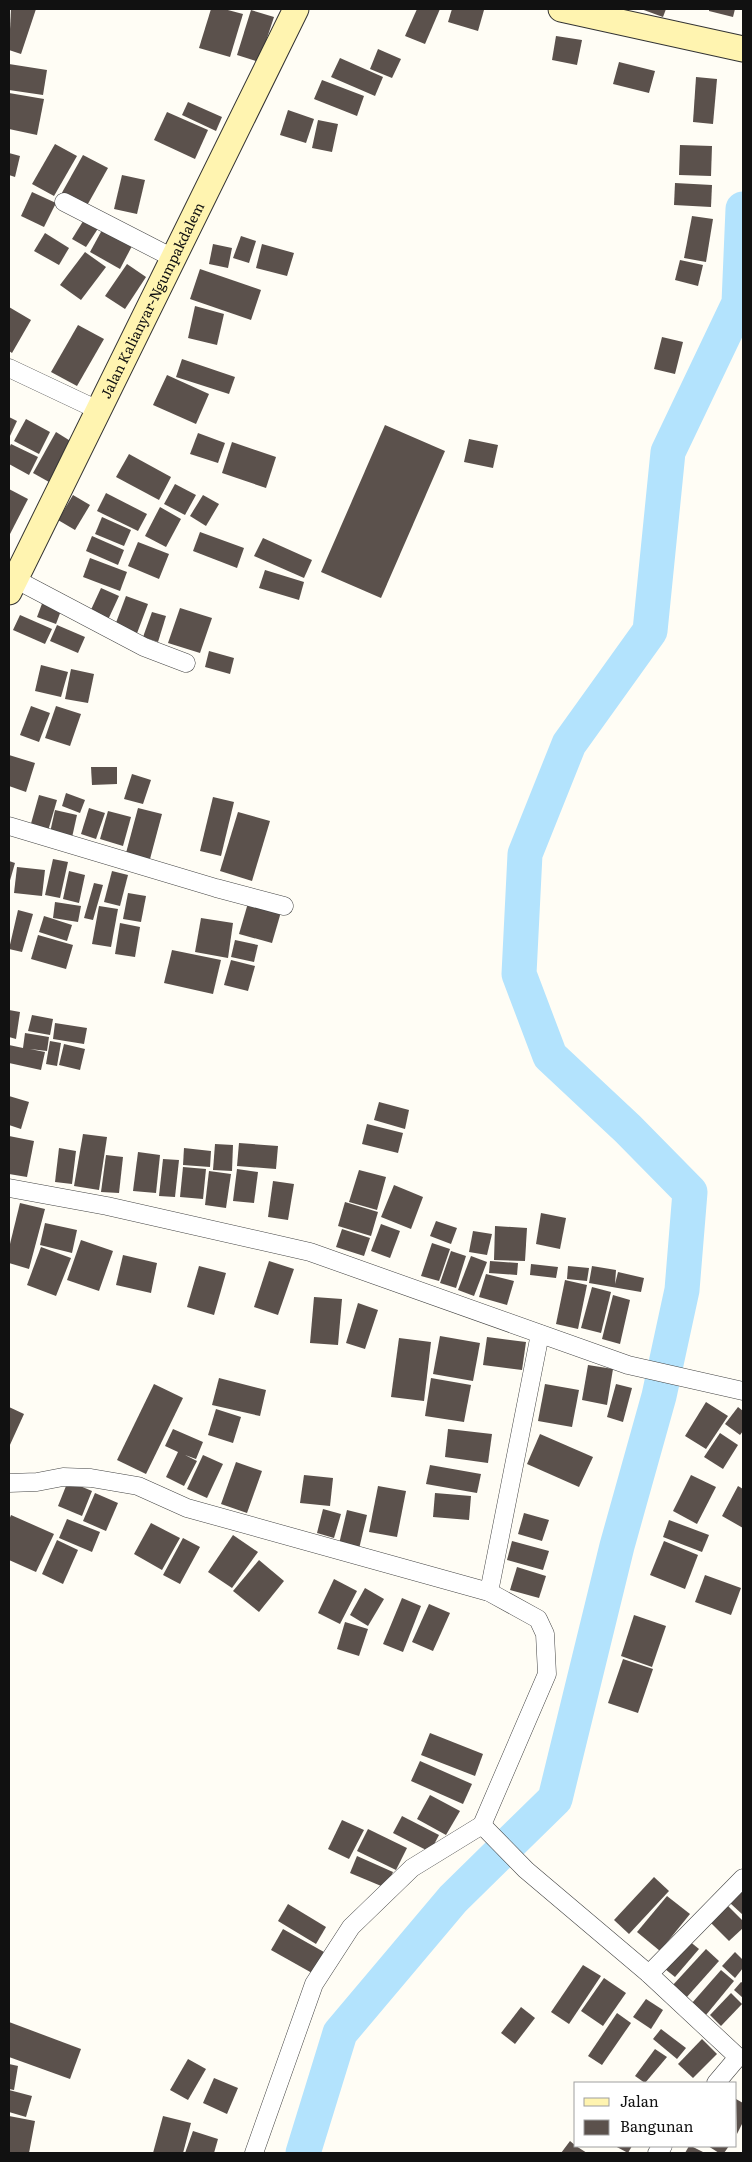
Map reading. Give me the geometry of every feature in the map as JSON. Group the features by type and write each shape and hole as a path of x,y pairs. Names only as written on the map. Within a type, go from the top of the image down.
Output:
{"street":[{"name":"Jalan Kalianyar-Ngumpakdalem","path":"18,586 98,410 296,9"},
{"path":"562,9 743,49"},
{"path":"64,202 173,258"},
{"path":"9,368 98,410"},
{"path":"18,586 47,596 144,647 186,663"},
{"path":"9,826 216,888 284,906"},
{"path":"9,1188 107,1206 310,1252 628,1365 743,1391"},
{"path":"489,1592 540,1334"},
{"path":"9,1483 37,1482 63,1477 91,1478 138,1486 186,1508 489,1592 538,1619 544,1634 547,1674 486,1830 412,1868 351,1927 314,1984 254,2153"},
{"path":"486,1830 526,1870 649,1974 741,2057 717,2082"},
{"path":"649,1974 743,1878"}],"building":[{"path":"11,9 36,9 21,54 9,50"},
{"path":"211,9 224,9 243,14 230,57 199,48"},
{"path":"417,9 440,9 425,44 405,36"},
{"path":"452,9 484,10 478,31 448,22"},
{"path":"641,9 666,9 663,17"},
{"path":"709,9 735,9 733,17 709,11"},
{"path":"251,10 274,17 259,62 237,55"},
{"path":"556,36 582,40 577,65 552,60"},
{"path":"378,49 401,59 392,78 370,69"},
{"path":"340,58 383,77 375,96 331,77"},
{"path":"619,62 655,71 649,93 613,84"},
{"path":"9,64 47,70 43,95 9,90"},
{"path":"696,77 717,79 713,124 693,122"},
{"path":"322,80 364,96 357,116 314,99"},
{"path":"9,93 44,99 37,135 9,129"},
{"path":"188,102 222,117 216,131 182,115"},
{"path":"288,110 314,119 306,143 280,135"},
{"path":"167,112 208,130 195,159 154,140"},
{"path":"318,120 338,124 332,152 312,148"},
{"path":"55,144 77,156 54,196 32,184"},
{"path":"680,145 712,146 711,176 679,175"},
{"path":"9,153 20,156 15,177 9,175"},
{"path":"83,155 108,168 84,211 59,198"},
{"path":"122,175 145,180 137,214 114,209"},
{"path":"675,183 712,185 711,207 674,205"},
{"path":"32,192 56,203 44,227 21,216"},
{"path":"692,216 713,219 706,262 684,258"},
{"path":"85,218 99,227 86,247 72,239"},
{"path":"102,230 132,246 120,269 90,252"},
{"path":"45,233 69,248 59,265 34,251"},
{"path":"241,236 256,241 249,263 233,258"},
{"path":"213,244 232,248 228,268 209,264"},
{"path":"262,244 294,253 287,276 256,268"},
{"path":"85,252 106,267 81,300 60,285"},
{"path":"680,260 703,265 698,286 675,280"},
{"path":"127,264 146,277 125,309 105,296"},
{"path":"200,269 261,290 251,320 190,299"},
{"path":"195,306 224,314 217,345 188,338"},
{"path":"9,307 31,320 12,353 9,351"},
{"path":"78,325 104,339 77,386 51,372"},
{"path":"662,337 683,342 675,374 654,369"},
{"path":"182,359 235,377 229,394 176,377"},
{"path":"167,375 209,394 196,424 153,405"},
{"path":"9,417 17,421 9,438"},
{"path":"26,419 50,432 39,454 14,441"},
{"path":"385,425 445,451 381,598 321,572"},
{"path":"56,432 72,442 49,482 33,473"},
{"path":"198,433 225,443 218,463 190,454"},
{"path":"469,439 498,445 493,468 464,462"},
{"path":"232,442 276,457 266,488 222,473"},
{"path":"11,444 38,457 29,475 9,464 9,448"},
{"path":"129,454 171,477 159,500 116,477"},
{"path":"175,484 196,495 185,515 164,504"},
{"path":"9,489 28,499 9,536"},
{"path":"106,493 147,514 138,531 97,511"},
{"path":"73,495 90,505 75,530 58,520"},
{"path":"203,495 219,504 206,526 190,516"},
{"path":"160,507 181,519 166,547 145,536"},
{"path":"102,517 131,530 124,546 95,534"},
{"path":"200,532 244,548 237,568 193,551"},
{"path":"92,536 124,550 118,565 86,551"},
{"path":"263,538 312,560 304,578 254,556"},
{"path":"138,542 169,554 159,579 128,566"},
{"path":"90,558 127,572 120,591 83,577"},
{"path":"265,570 304,582 299,600 259,588"},
{"path":"101,588 119,596 107,622 89,614"},
{"path":"126,596 148,604 136,636 114,628"},
{"path":"43,601 62,608 56,624 37,617"},
{"path":"180,608 212,618 200,653 168,643"},
{"path":"152,612 166,616 158,642 143,637"},
{"path":"20,615 52,629 45,644 13,630"},
{"path":"57,625 85,637 78,653 50,641"},
{"path":"209,651 234,658 230,674 205,667"},
{"path":"41,665 68,672 61,697 35,691"},
{"path":"71,669 94,674 88,703 65,699"},
{"path":"31,706 50,713 39,742 20,735"},
{"path":"56,706 81,714 70,746 45,738"},
{"path":"9,755 35,763 26,792 9,786"},
{"path":"91,767 117,767 117,784 92,785"},
{"path":"132,774 151,780 143,804 124,799"},
{"path":"66,793 85,800 80,813 62,806"},
{"path":"39,795 57,800 48,831 30,827"},
{"path":"213,797 234,802 221,856 200,851"},
{"path":"89,808 105,813 96,839 81,834"},
{"path":"138,808 162,814 150,859 126,853"},
{"path":"55,810 77,815 71,842 49,837"},
{"path":"108,811 131,817 123,846 100,839"},
{"path":"238,812 270,821 252,881 220,871"},
{"path":"53,859 68,862 60,898 45,895"},
{"path":"9,861 15,863 9,884"},
{"path":"17,867 45,870 42,896 14,893"},
{"path":"69,871 85,875 79,903 63,899"},
{"path":"112,871 128,875 120,906 104,902"},
{"path":"94,883 103,885 93,920 84,918"},
{"path":"128,893 146,896 141,922 123,919"},
{"path":"55,902 81,906 78,922 53,918"},
{"path":"248,903 281,912 272,943 239,934"},
{"path":"99,906 118,909 111,947 92,944"},
{"path":"18,910 33,914 22,952 9,949"},
{"path":"44,916 72,925 67,941 39,932"},
{"path":"201,918 233,923 228,958 195,952"},
{"path":"120,923 140,927 135,957 115,954"},
{"path":"38,935 73,945 66,969 31,959"},
{"path":"235,940 258,945 254,962 231,957"},
{"path":"172,950 221,960 213,994 164,983"},
{"path":"231,960 255,966 248,991 224,985"},
{"path":"9,1010 20,1012 16,1039 9,1037"},
{"path":"32,1015 53,1019 50,1035 28,1031"},
{"path":"55,1023 87,1028 84,1044 53,1039"},
{"path":"25,1033 49,1037 47,1051 30,1049 45,1052 41,1070 9,1063 9,1045 23,1048"},
{"path":"50,1041 61,1043 57,1066 46,1064"},
{"path":"64,1044 85,1049 80,1070 59,1065"},
{"path":"9,1096 29,1102 21,1129 9,1125"},
{"path":"379,1102 409,1110 405,1129 374,1120"},
{"path":"367,1124 403,1133 398,1153 362,1144"},
{"path":"83,1134 107,1137 99,1190 74,1186"},
{"path":"9,1136 34,1141 27,1177 9,1174"},
{"path":"239,1143 278,1146 276,1169 237,1166"},
{"path":"215,1144 233,1145 232,1171 213,1170"},
{"path":"59,1148 76,1151 72,1184 55,1182"},
{"path":"184,1148 211,1151 210,1167 183,1165"},
{"path":"138,1152 160,1155 156,1193 133,1191"},
{"path":"106,1155 123,1157 119,1193 101,1192"},
{"path":"163,1159 179,1160 175,1197 159,1196"},
{"path":"183,1167 206,1169 203,1199 180,1197"},
{"path":"237,1169 258,1172 254,1203 233,1201"},
{"path":"359,1170 386,1177 377,1210 349,1202"},
{"path":"209,1171 231,1174 226,1208 205,1205"},
{"path":"273,1181 294,1184 288,1220 268,1217"},
{"path":"394,1185 423,1197 411,1229 381,1217"},
{"path":"345,1202 378,1212 371,1236 338,1226"},
{"path":"20,1203 45,1209 29,1269 9,1263 9,1248"},
{"path":"541,1213 566,1218 560,1249 536,1244"},
{"path":"436,1221 457,1228 451,1244 430,1236"},
{"path":"45,1223 77,1230 72,1253 40,1245"},
{"path":"381,1224 400,1231 390,1258 371,1251"},
{"path":"495,1226 527,1228 525,1261 494,1260"},
{"path":"342,1229 370,1238 364,1256 336,1247"},
{"path":"473,1231 492,1234 487,1255 469,1252"},
{"path":"81,1240 113,1251 99,1291 67,1280"},
{"path":"432,1243 450,1249 439,1281 421,1276"},
{"path":"41,1247 71,1258 56,1296 27,1285"},
{"path":"451,1251 466,1256 456,1288 440,1283"},
{"path":"123,1255 157,1263 151,1293 116,1285"},
{"path":"471,1256 487,1262 474,1296 458,1290"},
{"path":"269,1261 294,1269 278,1315 254,1307"},
{"path":"490,1261 518,1263 517,1275 489,1273"},
{"path":"531,1264 558,1267 556,1278 530,1275"},
{"path":"199,1266 226,1273 214,1315 187,1307"},
{"path":"568,1266 589,1268 587,1281 567,1279"},
{"path":"592,1266 616,1270 615,1284 618,1272 644,1278 641,1292 589,1283"},
{"path":"486,1274 514,1281 507,1305 479,1297"},
{"path":"565,1280 587,1285 578,1329 556,1324"},
{"path":"592,1287 611,1292 601,1333 581,1328"},
{"path":"613,1295 630,1300 620,1344 602,1339"},
{"path":"314,1297 342,1299 338,1345 310,1343"},
{"path":"358,1303 378,1310 365,1349 346,1343"},
{"path":"440,1336 480,1343 473,1381 433,1374"},
{"path":"487,1337 526,1342 522,1370 483,1365"},
{"path":"399,1338 431,1342 424,1401 391,1397"},
{"path":"588,1365 613,1369 607,1405 582,1400"},
{"path":"219,1378 266,1390 260,1416 212,1405"},
{"path":"431,1378 471,1385 464,1422 425,1416"},
{"path":"154,1384 183,1398 146,1474 117,1460"},
{"path":"545,1384 579,1390 572,1427 538,1421"},
{"path":"616,1384 632,1388 623,1422 607,1417"},
{"path":"706,1402 728,1416 706,1449 685,1436"},
{"path":"9,1407 24,1414 9,1447"},
{"path":"738,1407 743,1411 743,1431 740,1435 725,1424"},
{"path":"216,1409 241,1417 233,1443 208,1435"},
{"path":"173,1429 203,1442 196,1459 185,1455 197,1461 184,1486 166,1477 178,1452 165,1446"},
{"path":"448,1429 492,1434 488,1463 445,1457"},
{"path":"720,1433 738,1445 723,1469 704,1457"},
{"path":"540,1434 593,1457 579,1487 527,1464"},
{"path":"203,1455 223,1464 207,1498 187,1489"},
{"path":"236,1462 262,1471 247,1513 221,1504"},
{"path":"430,1465 481,1474 477,1493 426,1484"},
{"path":"304,1475 333,1478 330,1506 300,1503"},
{"path":"691,1475 716,1487 697,1524 673,1511"},
{"path":"68,1481 92,1491 82,1516 58,1506"},
{"path":"378,1486 406,1491 397,1537 369,1532"},
{"path":"738,1486 743,1489 743,1528 722,1516"},
{"path":"95,1493 118,1503 106,1531 83,1521"},
{"path":"435,1493 471,1496 469,1520 433,1517"},
{"path":"323,1509 341,1514 334,1538 317,1533"},
{"path":"347,1510 367,1515 359,1549 339,1544"},
{"path":"524,1513 549,1520 542,1541 518,1534"},
{"path":"11,1515 54,1534 36,1572 9,1560 9,1520"},
{"path":"67,1519 100,1532 92,1552 59,1538"},
{"path":"669,1520 709,1535 702,1552 663,1537"},
{"path":"151,1523 180,1538 162,1570 134,1554"},
{"path":"233,1535 258,1552 232,1588 208,1572"},
{"path":"183,1538 200,1547 180,1584 163,1575"},
{"path":"57,1540 78,1550 63,1584 42,1574"},
{"path":"512,1541 549,1551 543,1570 507,1560"},
{"path":"664,1541 698,1555 685,1589 650,1575"},
{"path":"259,1560 284,1581 259,1612 233,1591"},
{"path":"517,1567 546,1576 539,1598 510,1590"},
{"path":"705,1575 741,1588 731,1615 695,1602"},
{"path":"334,1579 357,1591 340,1624 318,1613"},
{"path":"365,1588 384,1599 368,1626 350,1615"},
{"path":"402,1598 421,1606 403,1652 383,1644"},
{"path":"429,1604 450,1613 433,1651 412,1642"},
{"path":"634,1615 666,1626 652,1667 621,1656"},
{"path":"345,1622 368,1629 359,1656 337,1649"},
{"path":"623,1659 653,1669 638,1713 608,1703"},
{"path":"430,1733 483,1754 475,1776 421,1755"},
{"path":"420,1761 472,1784 463,1804 411,1781"},
{"path":"430,1795 460,1811 446,1835 417,1819"},
{"path":"402,1816 439,1835 430,1852 393,1833"},
{"path":"342,1820 364,1830 349,1859 328,1849"},
{"path":"368,1829 407,1848 396,1870 357,1851"},
{"path":"357,1856 393,1872 386,1888 350,1873"},
{"path":"654,1877 669,1891 629,1934 614,1920"},
{"path":"743,1890 743,1915 730,1903"},
{"path":"667,1896 690,1914 660,1951 637,1932"},
{"path":"288,1904 326,1927 316,1944 278,1921"},
{"path":"728,1906 743,1921 743,1928 729,1941 711,1923"},
{"path":"283,1929 324,1952 312,1973 271,1950"},
{"path":"688,1940 699,1949 675,1977 665,1969"},
{"path":"706,1949 719,1961 686,1998 672,1986"},
{"path":"735,1952 743,1960 743,1968 735,1978 722,1966"},
{"path":"583,1965 601,1976 569,2024 551,2012"},
{"path":"721,1970 734,1981 706,2015 692,2003"},
{"path":"604,1978 626,1993 603,2026 581,2011"},
{"path":"741,1982 743,1983 743,1998 734,1990"},
{"path":"731,1993 742,2004 721,2026 710,2015"},
{"path":"646,1999 663,2010 651,2029 633,2017"},
{"path":"521,2007 535,2018 515,2044 501,2033"},
{"path":"617,2013 631,2023 602,2065 588,2056"},
{"path":"9,2022 81,2049 70,2079 9,2057"},
{"path":"661,2029 686,2048 677,2059 653,2039"},
{"path":"702,2039 717,2054 693,2078 678,2064"},
{"path":"655,2049 667,2057 646,2082 635,2076"},
{"path":"188,2059 206,2069 188,2100 170,2090"},
{"path":"9,2064 18,2066 14,2090 9,2089"},
{"path":"214,2078 238,2088 227,2114 203,2103"},
{"path":"9,2090 32,2096 26,2117 9,2112"},
{"path":"737,2100 743,2103 743,2122 737,2134"},
{"path":"9,2116 35,2121 29,2153 9,2153"},
{"path":"163,2116 191,2123 183,2153 153,2153"},
{"path":"193,2131 218,2139 214,2153 185,2153"},
{"path":"570,2141 574,2147 587,2153 561,2153"},
{"path":"617,2147 631,2147 628,2153"},
{"path":"688,2147 693,2147 705,2153 685,2153"},
{"path":"710,2147 728,2147 724,2153 719,2153"}],"waterway":[{"path":"303,2153 340,2033 453,1899 555,1799 617,1546 659,1396 682,1290 690,1192 628,1129 550,1056 519,974 525,854 569,744 650,631 668,452 739,303 743,209"}]}
